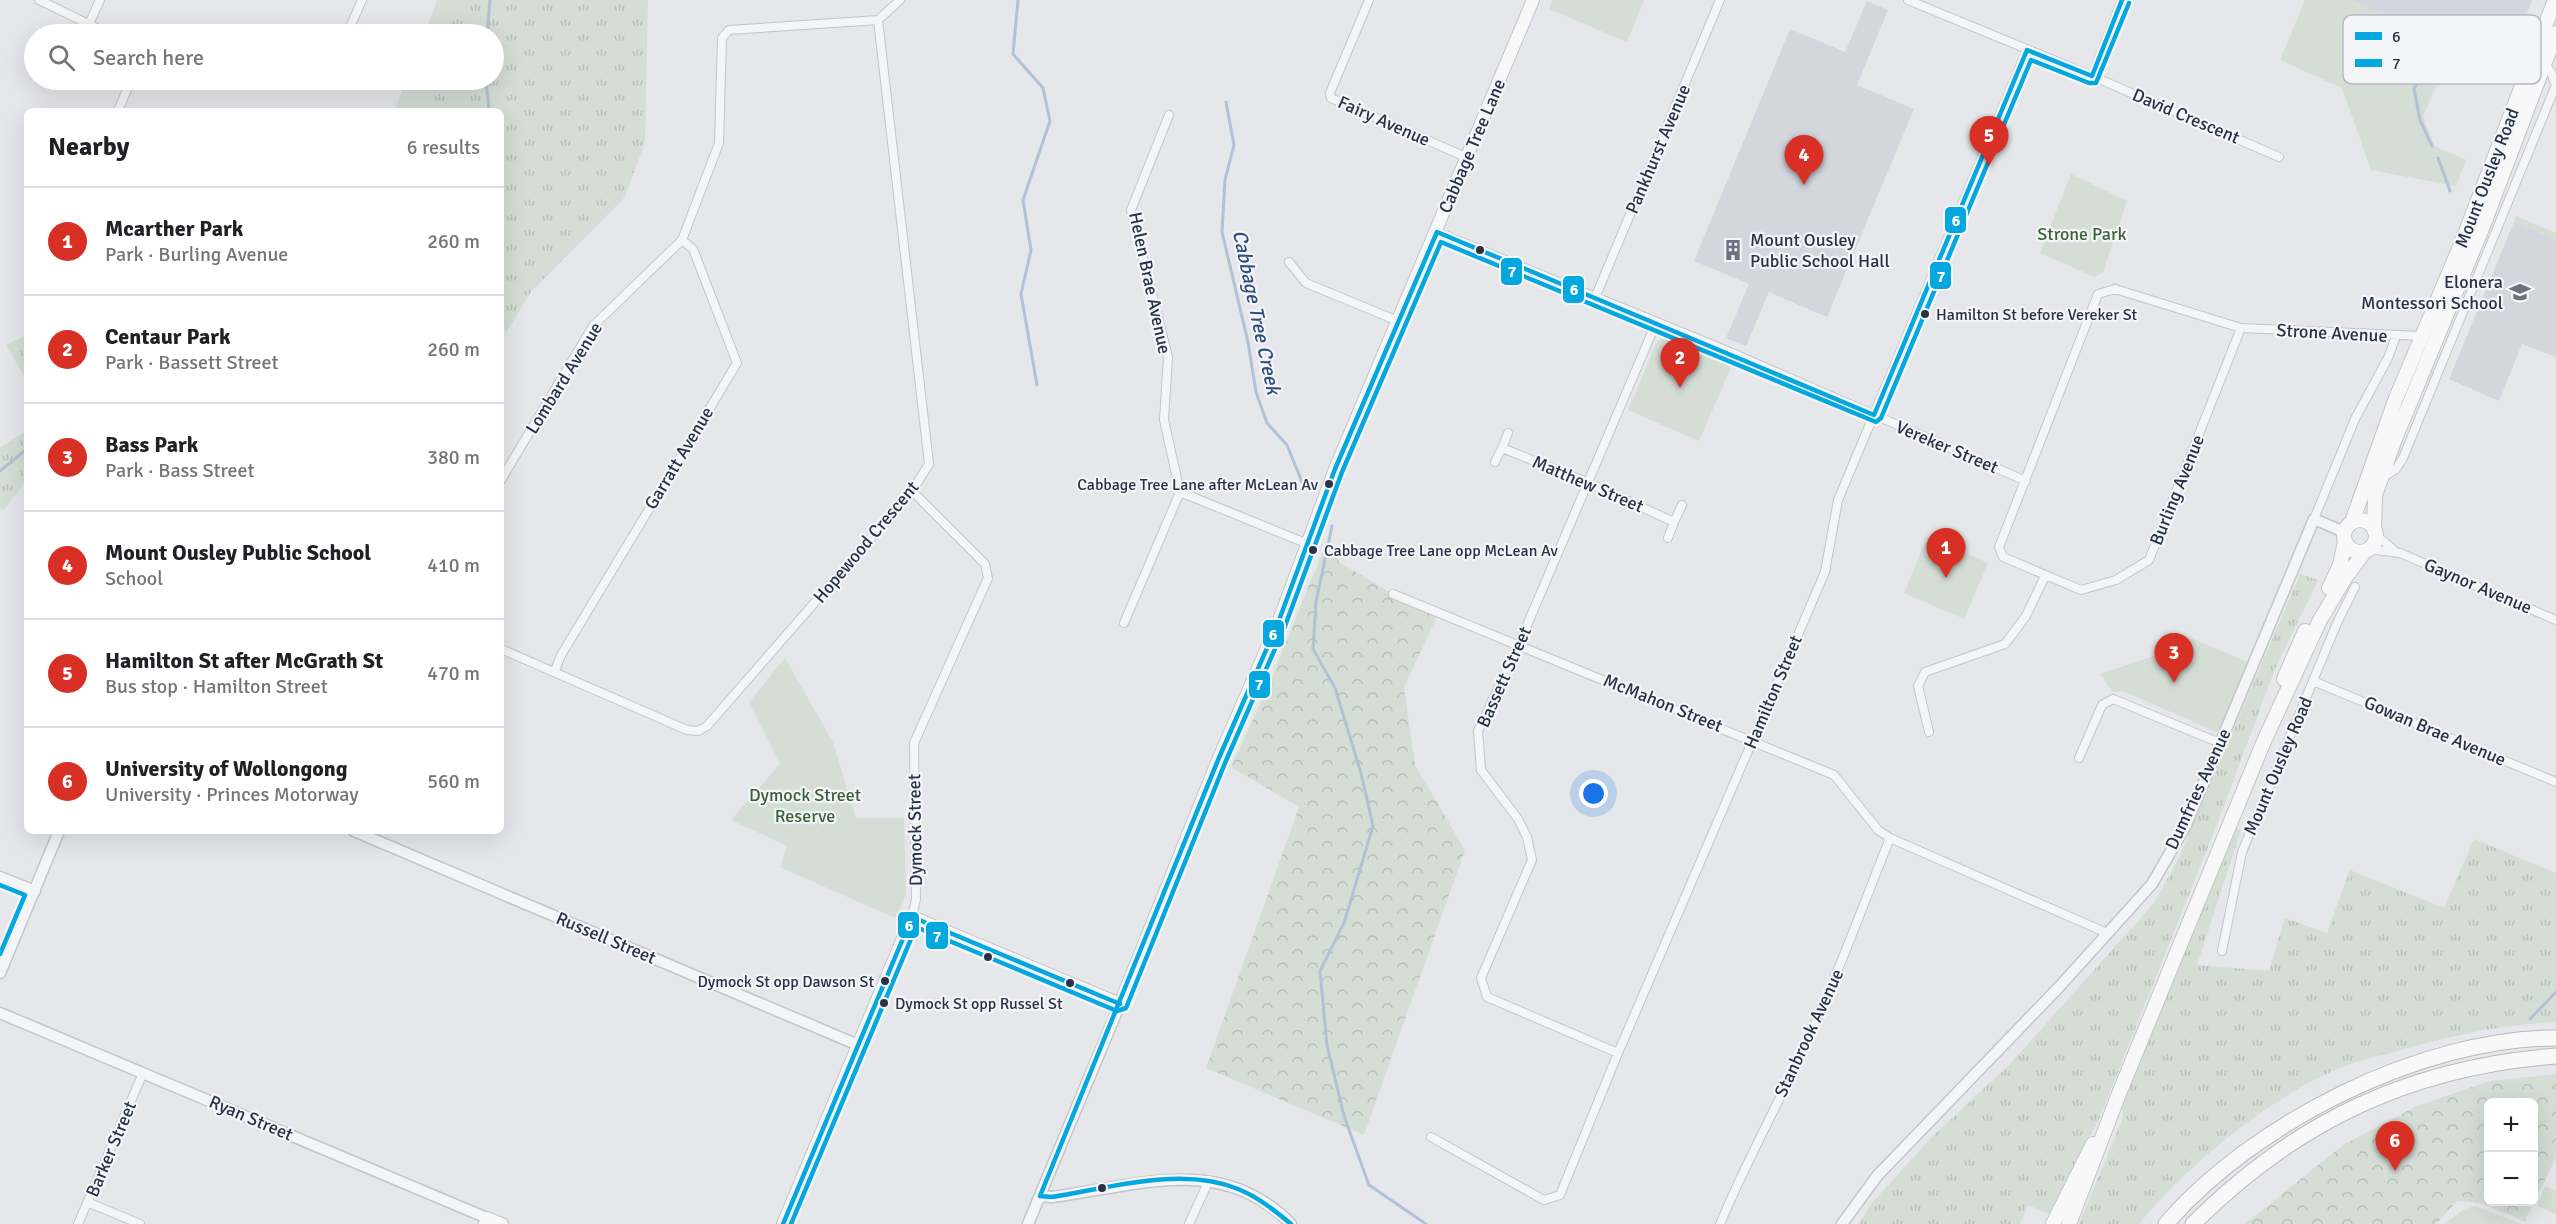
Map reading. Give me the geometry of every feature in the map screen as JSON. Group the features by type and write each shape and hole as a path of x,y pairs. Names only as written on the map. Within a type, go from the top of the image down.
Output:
{"highway":[{"path":"2155,1224 2177,1203 2273,1131 2301,1115 2405,1068 2487,1046 2556,1038"},
{"path":"2193,1224 2240,1179 2273,1153 2333,1118 2372,1100 2460,1070 2556,1056"},
{"path":"2166,1224 2184,1203 2219,1172"}],"main road":[{"name":"Cabbage Tree Lane","path":"1120,1004 1218,760 1278,622 1335,470 1533,0"},
{"name":"Mount Ousley Road","path":"2541,36 2555,0"},
{"name":"Mount Ousley Road","path":"2541,71 2556,33"},
{"name":"Mount Ousley Road","path":"2264,741 2291,661 2338,571 2347,532 2384,429 2466,232 2523,84"},
{"name":"Mount Ousley Road","path":"2375,532 2374,503 2380,479 2483,226 2536,84"},
{"path":"2365,521 2375,532 2374,542 2367,550 2352,550 2347,532 2365,521"},
{"name":"Mount Ousley Road","path":"2069,1224 2120,1091 2264,741 2320,620 2345,578 2367,550"},
{"path":"912,917 1120,1004"},
{"name":"Dymock Street","path":"783,1224 912,917"},
{"name":"Mount Ousley Road","path":"2053,1224 2120,1091"},
{"name":"Ryan Street","path":"486,1221 502,1224"}],"street":[{"path":"39,0 89,24 100,0"},
{"path":"351,24 362,0"},
{"path":"878,20 900,0"},
{"name":"Fairy Avenue","path":"1368,0 1330,93 1331,98 1468,158"},
{"name":"Pankhurst Avenue","path":"1595,298 1720,0"},
{"name":"David Crescent","path":"1908,0 2279,157"},
{"path":"2092,76 2122,0"},
{"name":"Lombard Avenue","path":"504,475 593,326 682,240 719,143 722,38 729,30 878,20"},
{"name":"Hopewood Crescent","path":"504,650 687,730 698,731 706,726 912,491 929,464 878,20"},
{"name":"Hamilton Street","path":"1431,1137 1544,1200 1560,1195 1618,1053 1825,572 1838,500 2027,50"},
{"name":"Mount Ousley Road","path":"2380,479 2393,472 2402,459 2556,86 2551,72 2544,63"},
{"path":"119,108 127,90"},
{"name":"Helen Brae Avenue","path":"1169,115 1131,210 1168,357 1164,420 1180,492"},
{"name":"Vereker Street","path":"1437,232 2026,481"},
{"name":"Garratt Avenue","path":"555,671 566,647 737,363 693,249 682,240"},
{"path":"1288,262 1306,283 1398,321"},
{"name":"Strone Avenue","path":"2026,481 2098,294 2115,289 2241,328 2422,336"},
{"name":"Bassett Street","path":"1618,1053 1487,997 1481,978 1532,860 1527,837 1518,819 1481,770 1478,731 1519,644 1656,323"},
{"name":"Burling Avenue","path":"2026,481 1999,547 2003,557 2081,590 2116,580 2149,560 2241,328"},
{"name":"Dumfries Avenue","path":"1842,1224 1877,1176 2060,986 2152,884 2186,825 2355,419 2388,358 2396,336"},
{"path":"1495,462 1508,433"},
{"name":"Matthew Street","path":"1502,448 1589,483 1674,522"},
{"name":"Dymock Street","path":"912,491 985,564 988,578 914,743 916,899 912,917"},
{"path":"1124,623 1180,492 1308,544"},
{"path":"1668,538 1682,505"},
{"path":"2314,519 2347,532"},
{"name":"Gaynor Avenue","path":"2375,532 2400,553 2556,620"},
{"name":"Gaynor Avenue","path":"2367,550 2400,553"},
{"path":"1929,732 1918,686 1925,672 2005,644 2026,616 2045,576"},
{"name":"Mount Ousley Road","path":"2222,951 2242,852 2337,622 2355,587"},
{"name":"McMahon Street","path":"1393,594 1834,775 1878,830 1890,838 2107,933"},
{"name":"Gowan Brae Avenue","path":"2313,681 2556,782"},
{"path":"2079,758 2103,705 2113,699 2220,743"},
{"path":"0,973 58,834"},
{"name":"Russell Street","path":"361,834 858,1045"},
{"name":"Stanbrook Avenue","path":"1720,1224 1745,1163 1797,1063 1838,970 1890,838"},
{"path":"0,877 35,891"},
{"name":"Cabbage Tree Lane","path":"1028,1224 1120,1004"},
{"name":"Ryan Street","path":"0,1013 486,1221"},
{"name":"Barker Street","path":"78,1224 143,1073"},
{"path":"1040,1196 1052,1197 1180,1178 1209,1180 1248,1191 1271,1206 1291,1224"},
{"path":"1190,1224 1209,1180"},
{"path":"87,1203 140,1224"}],"shaded area":[{"path":"2351,0 2532,0 2526,15 2386,15"},
{"path":"1867,1 1888,10 1857,85 1914,109 1827,317 1769,292 1746,346 1726,338 1749,284 1694,261 1790,29 1845,52"},
{"name":"Elonera Montessori School","path":"2514,222 2556,240 2556,357 2522,344 2499,401 2449,379"}],"green space":[{"path":"437,0 458,0 452,8 448,24 429,24"},
{"path":"458,0 648,0 645,142 625,197 531,292 506,333 504,329 504,108 424,108 417,90 504,90 504,24 448,24 452,8"},
{"path":"1552,0 1644,0 1627,42 1549,9"},
{"path":"2305,0 2351,0 2386,15 2343,15 2343,84 2437,84 2423,116 2434,146 2466,160 2456,186 2371,170 2342,88 2280,60"},
{"path":"402,90 417,90 424,108 395,108"},
{"name":"Strone Park","path":"2071,174 2127,201 2103,272 2095,277 2040,253"},
{"path":"2516,216 2556,233 2556,240 2514,222"},
{"path":"24,336 24,376 6,345"},
{"path":"1664,338 1732,365 1699,441 1628,410 1657,342"},
{"path":"24,433 24,483 4,510 0,508 0,447"},
{"path":"1927,537 1988,563 1964,619 1904,593"},
{"path":"1325,546 1334,549 1339,562 1393,594 1439,612 1404,688 1415,765 1465,850 1364,1135 1206,1068 1299,807 1231,767 1265,694"},
{"path":"2300,574 2318,580 2275,669 2216,827 2099,1119 2049,1214 2028,1205 2020,1224 1859,1224 1870,1205 1932,1137 2010,1064 2154,903 2180,856"},
{"path":"2186,636 2250,663 2219,733 2125,692 2113,692 2100,674 2166,652"},
{"name":"Dymock Street Reserve","path":"785,658 833,742 856,818 904,818 906,896 895,918 780,867 787,846 731,820 780,764 749,702"},
{"path":"2234,827 2241,830 2197,965 2269,971 2285,918 2327,933 2350,870 2444,908 2474,839 2556,873 2556,1022 2514,1025 2473,1032 2347,1065 2290,1094 2234,1132 2182,1178 2139,1224 2079,1224 2123,1118 2122,1100"},
{"path":"2556,1074 2556,1157 2538,1194 2538,1098 2484,1098 2484,1205 2457,1201 2436,1224 2245,1224 2343,1145 2417,1106 2490,1081"},
{"path":"2545,1186 2556,1191 2556,1214 2537,1206"},
{"path":"2475,1206 2521,1224 2444,1224 2465,1209"},
{"path":"2488,1206 2532,1206 2525,1221"}],"waterway":[{"name":"Cabbage Tree Creek","path":"488,24 490,0"},
{"path":"1018,0 1013,54 1043,88 1050,121 1023,200 1031,250 1021,294 1037,385"},
{"path":"2417,84 2414,89 2420,120 2432,146"},
{"name":"Cabbage Tree Creek","path":"487,90 489,108"},
{"name":"Cabbage Tree Creek","path":"1226,102 1234,145 1225,180 1222,232 1248,342 1256,392 1267,423 1287,445 1302,482"},
{"path":"2438,158 2450,191"},
{"name":"Cabbage Tree Creek","path":"0,471 24,451"},
{"name":"Cabbage Tree Creek","path":"1332,526 1316,602 1313,649 1335,688 1361,773 1373,826 1344,923 1320,971 1327,1045 1344,1116 1369,1185 1426,1224"},
{"path":"2530,1019 2556,992"}],"transit line":[{"name":"6","path":"1291,1224 1266,1204 1245,1192 1216,1182 1193,1179 1145,1181 1052,1197 1040,1196 1218,760 1278,623 1335,469 1437,232 1874,415 2027,50 2092,76 2122,0"},
{"name":"7","path":"791,1224 916,927 1117,1011 1126,1008 1225,763 1285,626 1342,472 1441,242 1876,422 1881,418 2031,60 2089,83 2096,83 2129,3"},
{"name":"7","path":"0,885 25,895 0,954"},
{"name":"6","path":"783,1224 912,917 1120,1004"}],"place":[{"name":"Hamilton St after McGrath St","path":"1989,166"},
{"name":"Mount Ousley Public School","path":"1804,185"},
{"name":"Mount Ousley Public School Hall","path":"1733,250"},
{"name":"Elonera Montessori School","path":"2520,292"},
{"name":"Hamilton St before Vereker St","path":"1925,314"},
{"name":"Centaur Park","path":"1680,388"},
{"name":"Cabbage Tree Lane after McLean Av","path":"1329,484"},
{"name":"Cabbage Tree Lane opp McLean Av","path":"1313,550"},
{"name":"Mcarther Park","path":"1946,578"},
{"name":"Bass Park","path":"2174,683"},
{"name":"Dymock St opp Dawson St","path":"885,981"},
{"name":"Dymock St opp Russel St","path":"884,1003"},
{"name":"University of Wollongong","path":"2395,1171"}]}
